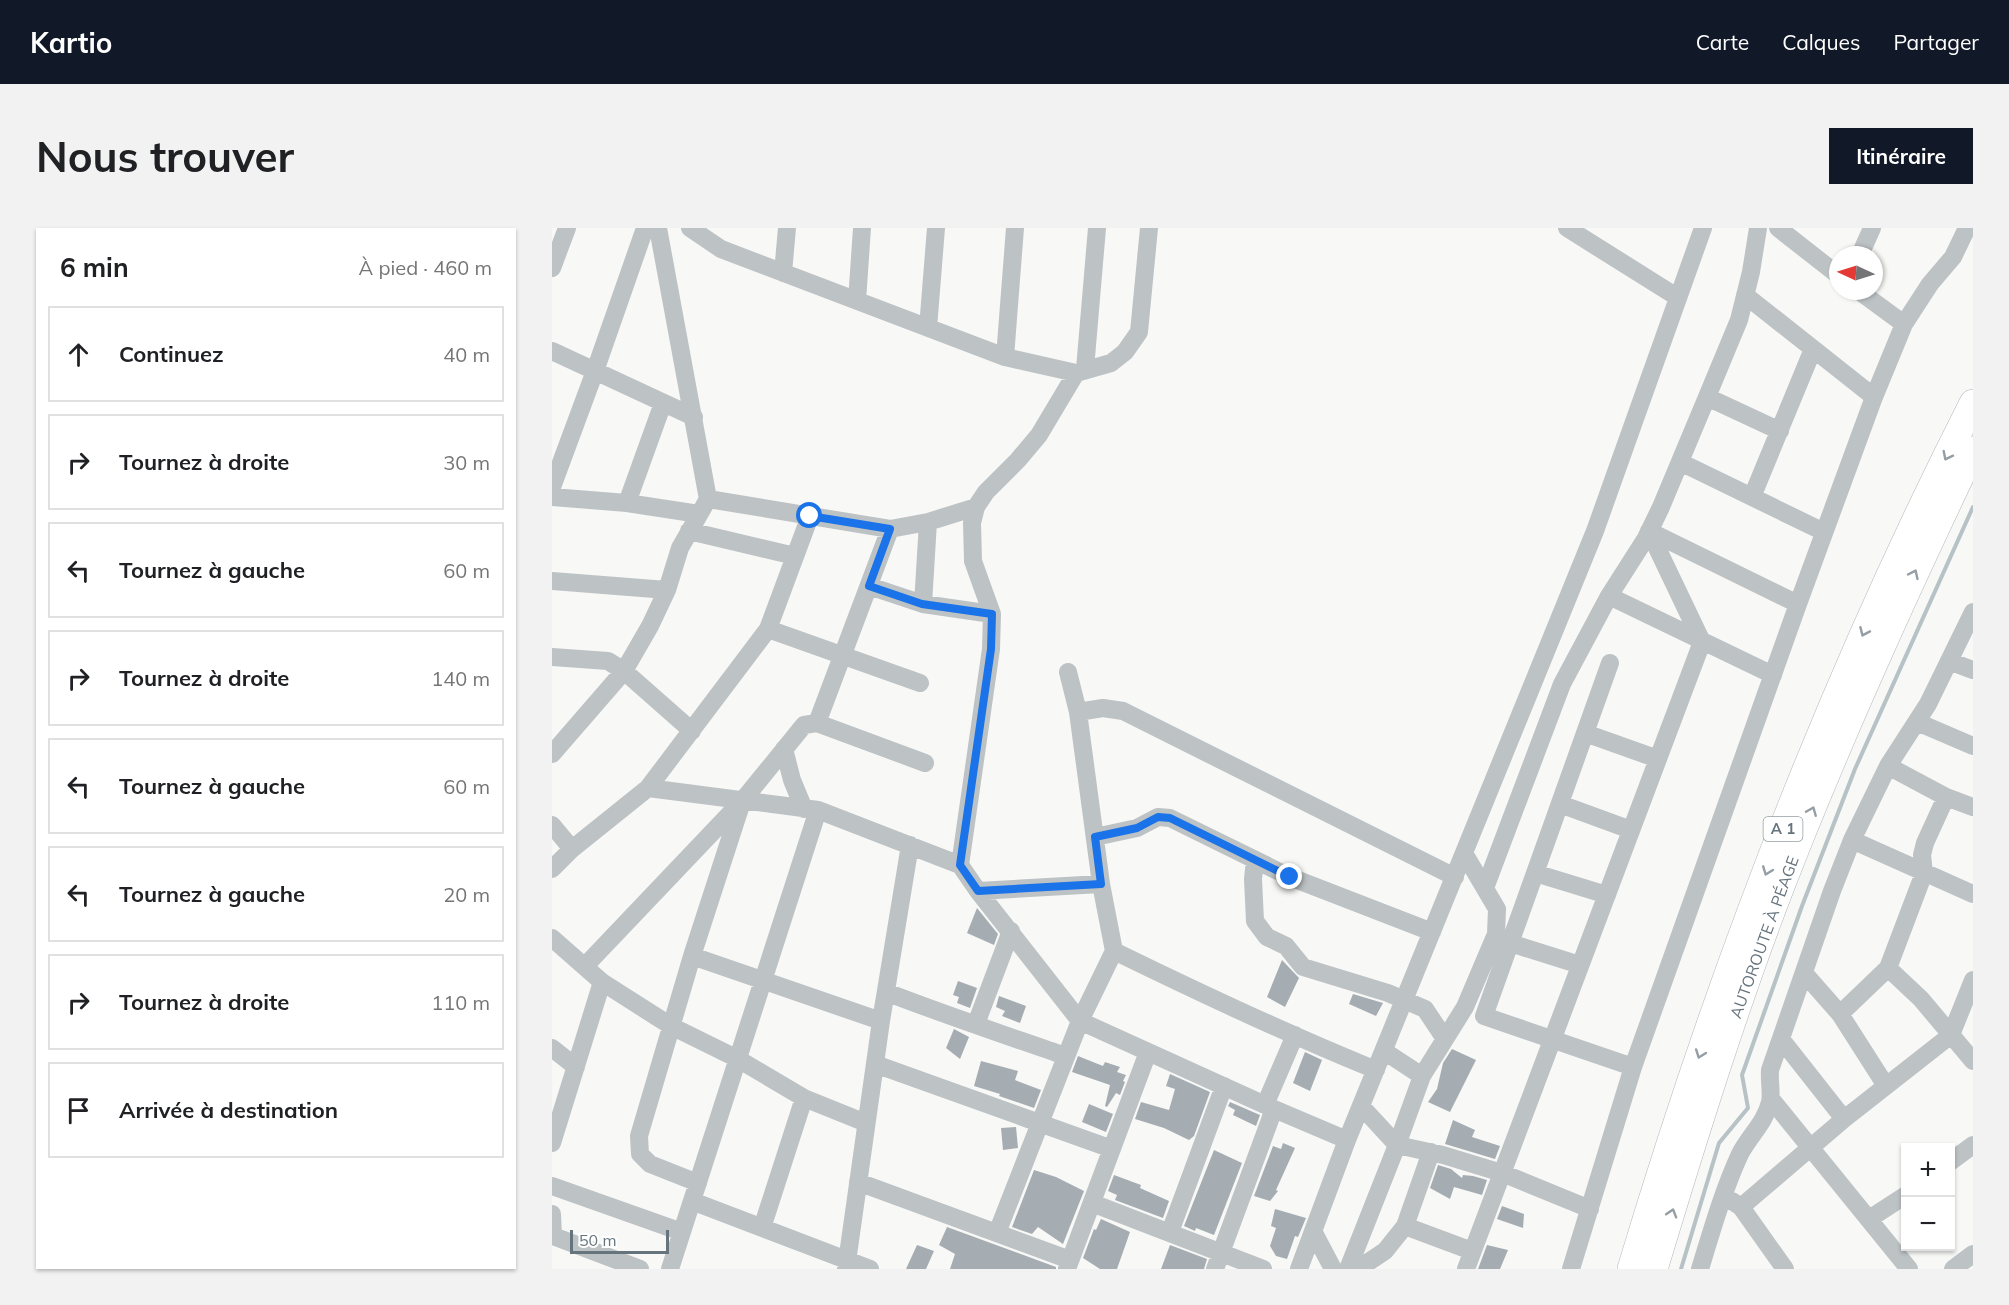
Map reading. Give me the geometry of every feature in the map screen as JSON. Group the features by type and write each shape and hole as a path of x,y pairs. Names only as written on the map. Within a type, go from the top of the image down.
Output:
{"highway":[{"name":"A 1","path":"1631,1269 1698,1061 1758,893 1824,723 1901,550 1973,403"},
{"name":"AUTOROUTE À PÉAGE","path":"1654,1269 1719,1060 1778,895 1898,607 1973,450"}],"street":[{"path":"552,268 567,228"},
{"path":"552,487 645,228"},
{"path":"552,754 624,671 650,626 666,590 680,548 704,507 694,417 658,228"},
{"path":"690,228 721,249 1005,357 1080,371 1111,363 1125,352 1139,332 1149,228"},
{"path":"783,273 787,228"},
{"path":"857,301 862,228"},
{"path":"928,328 936,228"},
{"path":"1005,357 1015,228"},
{"path":"960,865 991,649 992,614 973,561 972,524 976,507 986,492 1018,460 1038,435 1080,371 1097,228"},
{"path":"1567,228 1677,297"},
{"path":"1299,1269 1347,1140 1595,531 1703,228"},
{"path":"1485,888 1562,684 1649,531 1739,320 1751,272 1758,228"},
{"path":"1778,228 1829,268"},
{"path":"1864,246 1872,228"},
{"path":"1572,1269 1633,1067 1874,397 1904,324 1930,284 1953,257 1968,228"},
{"path":"1745,295 1874,397"},
{"path":"1871,300 1904,324"},
{"path":"1752,497 1813,349"},
{"path":"552,351 694,417"},
{"path":"1707,397 1780,430"},
{"path":"627,502 663,403"},
{"path":"1680,462 1824,532"},
{"path":"552,497 810,516 890,529 928,522 976,507"},
{"path":"552,869 572,849 648,788 768,628 810,516"},
{"path":"922,604 928,522"},
{"path":"817,723 890,529"},
{"path":"690,531 795,556"},
{"path":"1649,531 1798,604"},
{"path":"1466,1269 1702,642 1649,531"},
{"path":"552,581 666,590"},
{"path":"869,586 922,604 992,614"},
{"path":"1610,596 1773,675"},
{"path":"1909,1269 1771,1099 1770,1070 1852,840 1888,766 1928,704 1973,612"},
{"path":"768,628 920,683"},
{"path":"552,657 608,661 624,671 692,730"},
{"path":"1949,660 1973,670"},
{"path":"1611,663 1484,1016 1633,1067"},
{"path":"996,1233 1065,1056 1114,951 1101,884 1078,712 1068,672"},
{"path":"1078,712 1103,708 1123,711 1455,877"},
{"path":"1917,722 1973,746"},
{"path":"585,966 743,800 804,725 817,723 925,763"},
{"path":"1585,733 1658,759"},
{"path":"670,1269 763,981 811,810 792,780 784,749"},
{"path":"1888,766 1946,797 1973,807"},
{"path":"648,788 811,810 960,865 1080,1021 1347,1140"},
{"path":"1840,1014 1888,968 1924,873 1922,855 1925,843 1946,797"},
{"path":"743,800 671,1026 639,1136 640,1154 650,1164 695,1192 762,1228 846,1265 870,1269"},
{"path":"1560,804 1632,830"},
{"path":"1095,837 1137,828 1158,817 1170,818 1290,877 1432,932"},
{"path":"552,825 572,849"},
{"path":"1852,840 1973,894"},
{"path":"846,1265 881,1021 910,845"},
{"path":"1348,1269 1422,1076 1465,1007 1496,934 1497,909 1464,853"},
{"path":"1255,860 1253,879 1255,921 1267,937 1287,946 1303,967 1388,993 1425,1009 1445,1040"},
{"path":"1535,873 1607,895"},
{"path":"978,891 1101,884"},
{"path":"976,1024 1011,932"},
{"path":"552,938 603,982 671,1026 738,1059 804,1098 866,1123"},
{"path":"1510,943 1580,965"},
{"path":"1114,951 1195,991 1325,1050 1376,1070"},
{"path":"692,956 881,1021"},
{"path":"1888,968 1921,999 1973,1061"},
{"path":"1804,973 1840,1014 1886,1086"},
{"path":"1741,1207 1844,1119 1951,1035 1973,980"},
{"path":"552,1143 603,982"},
{"path":"886,992 956,1019 1065,1056"},
{"path":"1218,1261 1295,1035"},
{"path":"1781,1040 1844,1119"},
{"path":"552,1048 576,1067"},
{"path":"1384,1051 1422,1076"},
{"path":"858,1182 996,1233 1069,1265 1148,1052"},
{"path":"875,1064 1112,1149"},
{"path":"1170,1232 1224,1086"},
{"path":"762,1228 804,1098"},
{"path":"1700,1269 1724,1195 1742,1152 1761,1124 1771,1099"},
{"path":"1361,1106 1397,1144 1502,1173 1590,1209"},
{"path":"1955,1158 1973,1145"},
{"path":"1358,1269 1385,1251 1405,1226 1431,1152"},
{"path":"552,1186 682,1232"},
{"path":"1724,1195 1741,1207 1785,1269"},
{"path":"1869,1219 1902,1197"},
{"path":"1092,1203 1170,1232 1218,1261 1263,1269"},
{"path":"552,1214 552,1237 613,1264 640,1269"},
{"path":"1405,1226 1472,1251"},
{"path":"1313,1232 1333,1269"},
{"path":"1953,1269 1973,1254"}],"building":[{"path":"977,908 998,934 994,945 967,933"},
{"path":"1282,960 1299,978 1285,1007 1267,997"},
{"path":"958,981 977,988 970,1008 957,1003 959,997 953,995"},
{"path":"1353,994 1383,1003 1376,1016 1349,1004"},
{"path":"999,996 1026,1006 1020,1023 1002,1016 1005,1011 996,1007"},
{"path":"954,1029 969,1037 960,1059 946,1048"},
{"path":"1452,1049 1476,1060 1450,1112 1428,1102 1437,1089 1443,1063"},
{"path":"1305,1052 1322,1060 1310,1091 1293,1083"},
{"path":"1078,1056 1103,1066 1105,1062 1120,1067 1117,1072 1126,1075 1120,1095 1116,1093 1107,1107 1105,1106 1110,1085 1072,1072"},
{"path":"981,1061 1018,1071 1015,1080 1041,1090 1034,1108 974,1086"},
{"path":"1170,1074 1210,1092 1194,1136 1189,1140 1164,1128 1135,1119 1141,1102 1169,1110 1175,1089 1166,1086"},
{"path":"1230,1102 1260,1115 1256,1126 1233,1115 1235,1110 1228,1106"},
{"path":"1089,1104 1113,1114 1106,1132 1082,1122"},
{"path":"1453,1120 1475,1130 1472,1137 1500,1146 1495,1159 1445,1144"},
{"path":"1016,1127 1018,1148 1003,1150 1001,1128"},
{"path":"1283,1143 1295,1148 1276,1190 1278,1191 1270,1201 1254,1196 1273,1146 1281,1149"},
{"path":"1214,1150 1242,1163 1214,1235 1184,1226"},
{"path":"1438,1165 1451,1169 1462,1178 1463,1175 1487,1180 1482,1195 1454,1187 1450,1199 1430,1188"},
{"path":"1034,1170 1056,1177 1084,1191 1063,1244 1038,1227 1032,1234 1012,1227"},
{"path":"1114,1175 1141,1185 1140,1188 1169,1201 1163,1218 1115,1200 1117,1195 1108,1191"},
{"path":"1502,1206 1524,1214 1523,1228 1497,1219"},
{"path":"1275,1209 1306,1218 1298,1237 1295,1236 1287,1259 1276,1256 1270,1246 1276,1228 1271,1226"},
{"path":"1101,1219 1130,1232 1117,1269 1100,1269 1083,1258 1094,1229 1096,1230"},
{"path":"947,1227 1056,1267 1056,1269 950,1269 955,1254 939,1245"},
{"path":"917,1245 934,1251 926,1269 906,1269"},
{"path":"1170,1245 1207,1259 1204,1269 1161,1269"},
{"path":"1487,1245 1508,1250 1500,1269 1478,1269"}],"waterway":[{"path":"1681,1269 1719,1143 1748,1108 1742,1075 1802,906 1855,769 1973,507"}],"route":[{"path":"810,516 890,529 869,586 922,604 992,614 991,649 960,865 978,891 1101,884 1095,837 1137,828 1158,817 1170,818 1290,877"}]}
